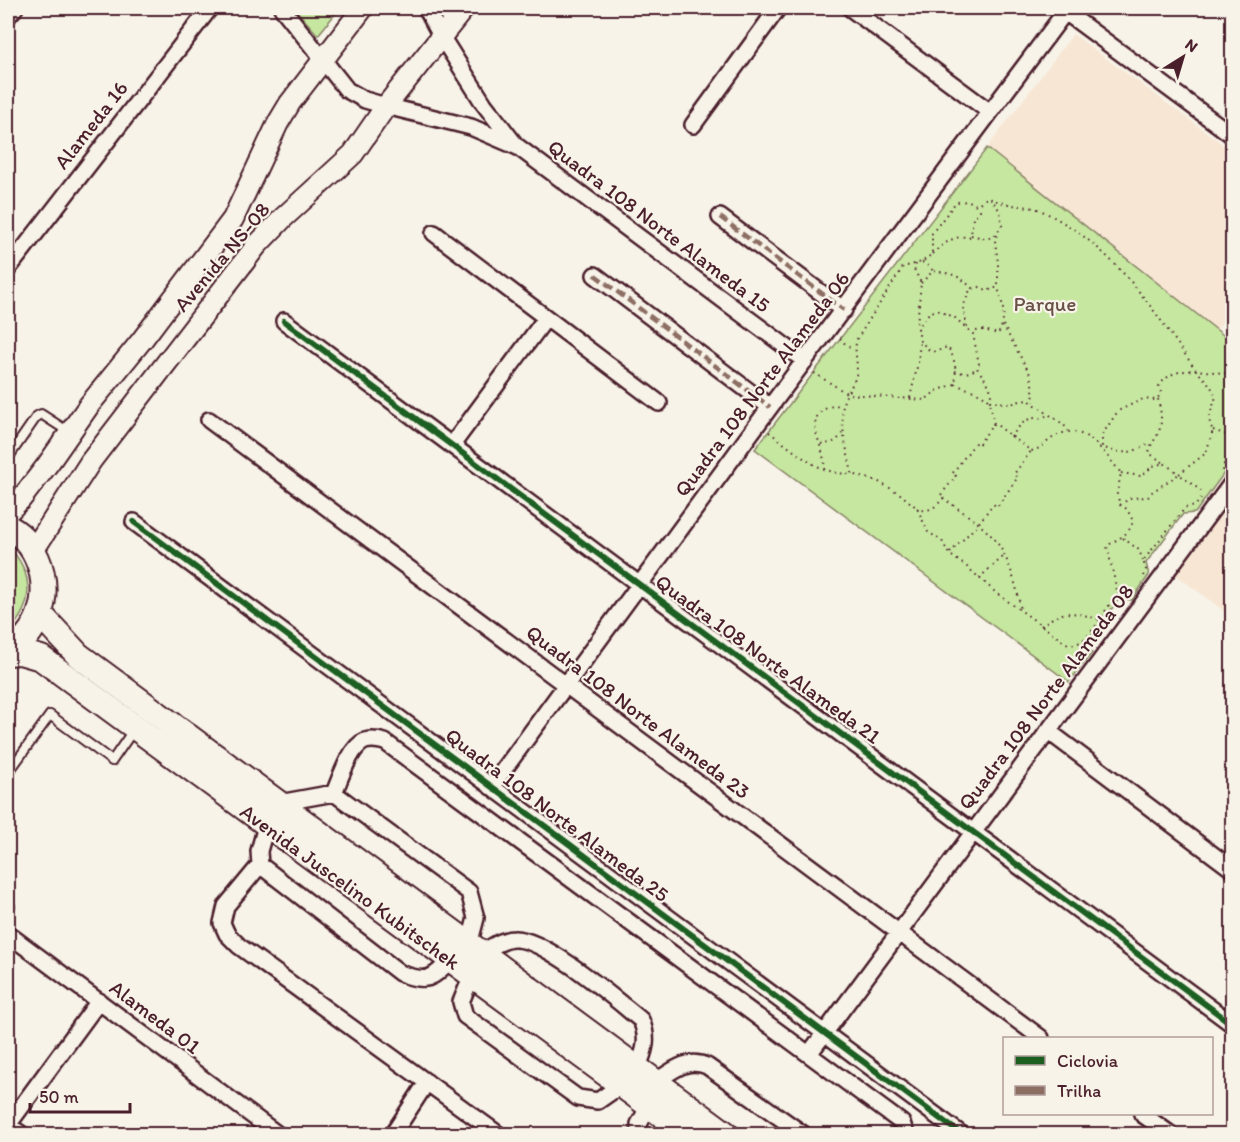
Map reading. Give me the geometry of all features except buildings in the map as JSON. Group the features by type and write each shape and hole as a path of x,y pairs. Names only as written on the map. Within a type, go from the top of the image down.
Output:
{"main road":[{"path":"8,527 24,538 33,551 42,571 44,593 40,614 32,631 8,652"},
{"name":"Avenida Juscelino Kubitschek","path":"40,614 78,655 279,803 468,958"},
{"name":"Avenida Juscelino Kubitschek","path":"8,652 20,652 41,658 266,826 468,958 638,1078 726,1134"},
{"name":"Avenida Juscelino Kubitschek","path":"638,1078 650,1106 688,1134"}],"street":[{"path":"8,16 15,8"},
{"name":"Alameda 16","path":"8,269 210,8"},
{"path":"282,8 347,90 365,100 487,132 518,147"},
{"name":"Avenida NS-08","path":"8,512 35,482 70,432 233,219 278,123 290,103 363,8"},
{"path":"426,8 484,104 518,147"},
{"name":"Avenida NS-08","path":"33,551 91,461 257,245 352,154 386,106 464,8"},
{"path":"693,125 778,8"},
{"path":"850,8 990,112"},
{"path":"1064,9 1233,135"},
{"name":"Quadra 108 Norte Alameda 06","path":"491,787 770,407 809,367 844,310 1064,9"},
{"name":"Quadra 108 Norte Alameda 15","path":"518,147 809,367"},
{"path":"720,217 844,310"},
{"path":"434,233 659,403"},
{"path":"595,275 770,407"},
{"path":"452,445 546,318"},
{"name":"Quadra 108 Norte Alameda 21","path":"284,321 1233,1024"},
{"name":"Quadra 108 Norte Alameda 23","path":"209,420 1040,1037"},
{"name":"Quadra 108 Norte Alameda 08","path":"809,1054 1229,484"},
{"name":"Quadra 108 Norte Alameda 25","path":"134,522 961,1134"},
{"path":"384,742 400,720"},
{"path":"1048,730 1233,869"},
{"path":"334,794 352,753 358,746 365,741 384,742 902,1123 906,1134"},
{"path":"279,803 334,794 469,892 476,918 461,1002 465,1016 578,1098 598,1101 638,1078 698,1062 803,1134"},
{"path":"266,826 259,851 260,865 226,906 222,923 227,934 239,946 498,1134"},
{"path":"260,865 400,973 417,980 429,978 506,940 516,938 548,949 641,1020 645,1032 646,1048 638,1078"},
{"name":"Alameda 01","path":"8,934 277,1134"},
{"path":"21,1134 8,1125 99,1001"},
{"path":"393,1134 427,1082"},
{"path":"639,1134 639,1124 650,1106"},
{"path":"1145,1115 1170,1134"}],"lane":[{"path":"8,458 37,416 41,414 70,432"},
{"path":"8,773 50,715 112,761 135,728"}],"path":[{"path":"976,206 987,198 1005,204 1025,205 1040,210 1081,234 1114,261 1139,289 1216,396 1208,423 1213,430 1233,437"},
{"path":"991,199 1000,211 1003,220 994,242 998,262 998,288 1002,302 1003,325 1030,374 1034,403"},
{"path":"932,254 933,232 956,202 969,201 980,210 973,218 971,235"},
{"path":"852,474 842,407 856,375 854,347 857,339 903,267 922,262 959,236 969,237 971,235 986,239 992,238 998,232"},
{"path":"922,262 933,271 952,272 973,289"},
{"path":"910,398 918,363 920,341 917,324 921,283 914,269 916,264"},
{"path":"921,283 933,271"},
{"path":"968,328 963,307 966,296 973,289 980,287 988,291 998,288"},
{"path":"918,328 929,313 937,309 954,317 968,328 973,334 979,364 973,372 955,371"},
{"path":"973,334 984,330 998,334 1003,325"},
{"path":"839,338 847,346 854,347"},
{"path":"920,341 935,352 947,347 951,351 957,376 955,384"},
{"path":"809,367 848,393 925,400 936,391 955,384 983,394 990,401 1011,404 1023,400 1034,403 1064,424 1068,431"},
{"path":"977,368 988,382 992,394 990,401 994,423 1031,451"},
{"path":"949,554 978,524 993,504 997,507 1018,477 1014,474 1031,451 1041,449 1054,437 1068,431 1085,435 1102,447 1113,451 1133,452 1151,442 1157,435 1162,412 1158,398 1161,392 1160,386 1165,378 1177,371 1196,370 1233,374"},
{"path":"1158,398 1143,399 1118,411 1102,435 1102,447 1121,473 1141,476 1153,466 1164,463"},
{"path":"824,470 821,444 814,429 817,416 831,406 842,407"},
{"path":"1011,436 1030,418 1040,419 1049,414"},
{"path":"994,423 978,446 975,443 952,474 956,476 940,496 978,524 996,541 1017,590 1021,611"},
{"path":"1120,504 1130,498 1148,497 1206,453 1213,430"},
{"path":"821,444 837,441 844,431"},
{"path":"769,432 800,456 824,470 837,475 852,474 877,481 899,493 922,511 939,504 943,498"},
{"path":"1151,442 1149,453 1205,494"},
{"path":"1229,484 1224,464 1233,447"},
{"path":"1118,595 1107,546 1123,538 1131,529 1133,520 1127,509 1120,504 1117,494 1121,473"},
{"path":"1143,561 1185,508 1195,506 1211,487"},
{"path":"917,508 928,532 942,541 949,554 1041,626 1072,646 1080,644 1086,638 1118,595 1136,589"},
{"path":"1123,538 1139,550 1146,569 1140,583"},
{"path":"979,578 1004,556"},
{"path":"1041,626 1054,616 1068,612 1099,619"}],"shaded area":[{"path":"1073,34 1232,151 1232,309 1217,330 987,148"},
{"path":"1226,507 1232,512 1232,617 1176,575"}],"green space":[{"path":"294,8 340,8 318,35"},
{"name":"Parque","path":"987,148 1232,342 1232,462 1195,513 1183,514 1146,563 1149,575 1132,600 1119,599 1087,642 1092,653 1069,682 755,449"},
{"path":"8,546 23,567 28,589 23,611 8,632"}],"marked path":[{"path":"720,217 844,310"},
{"path":"595,275 770,407"}],"cycle path":[{"path":"284,321 1232,1024"},
{"path":"134,522 961,1134"}]}
